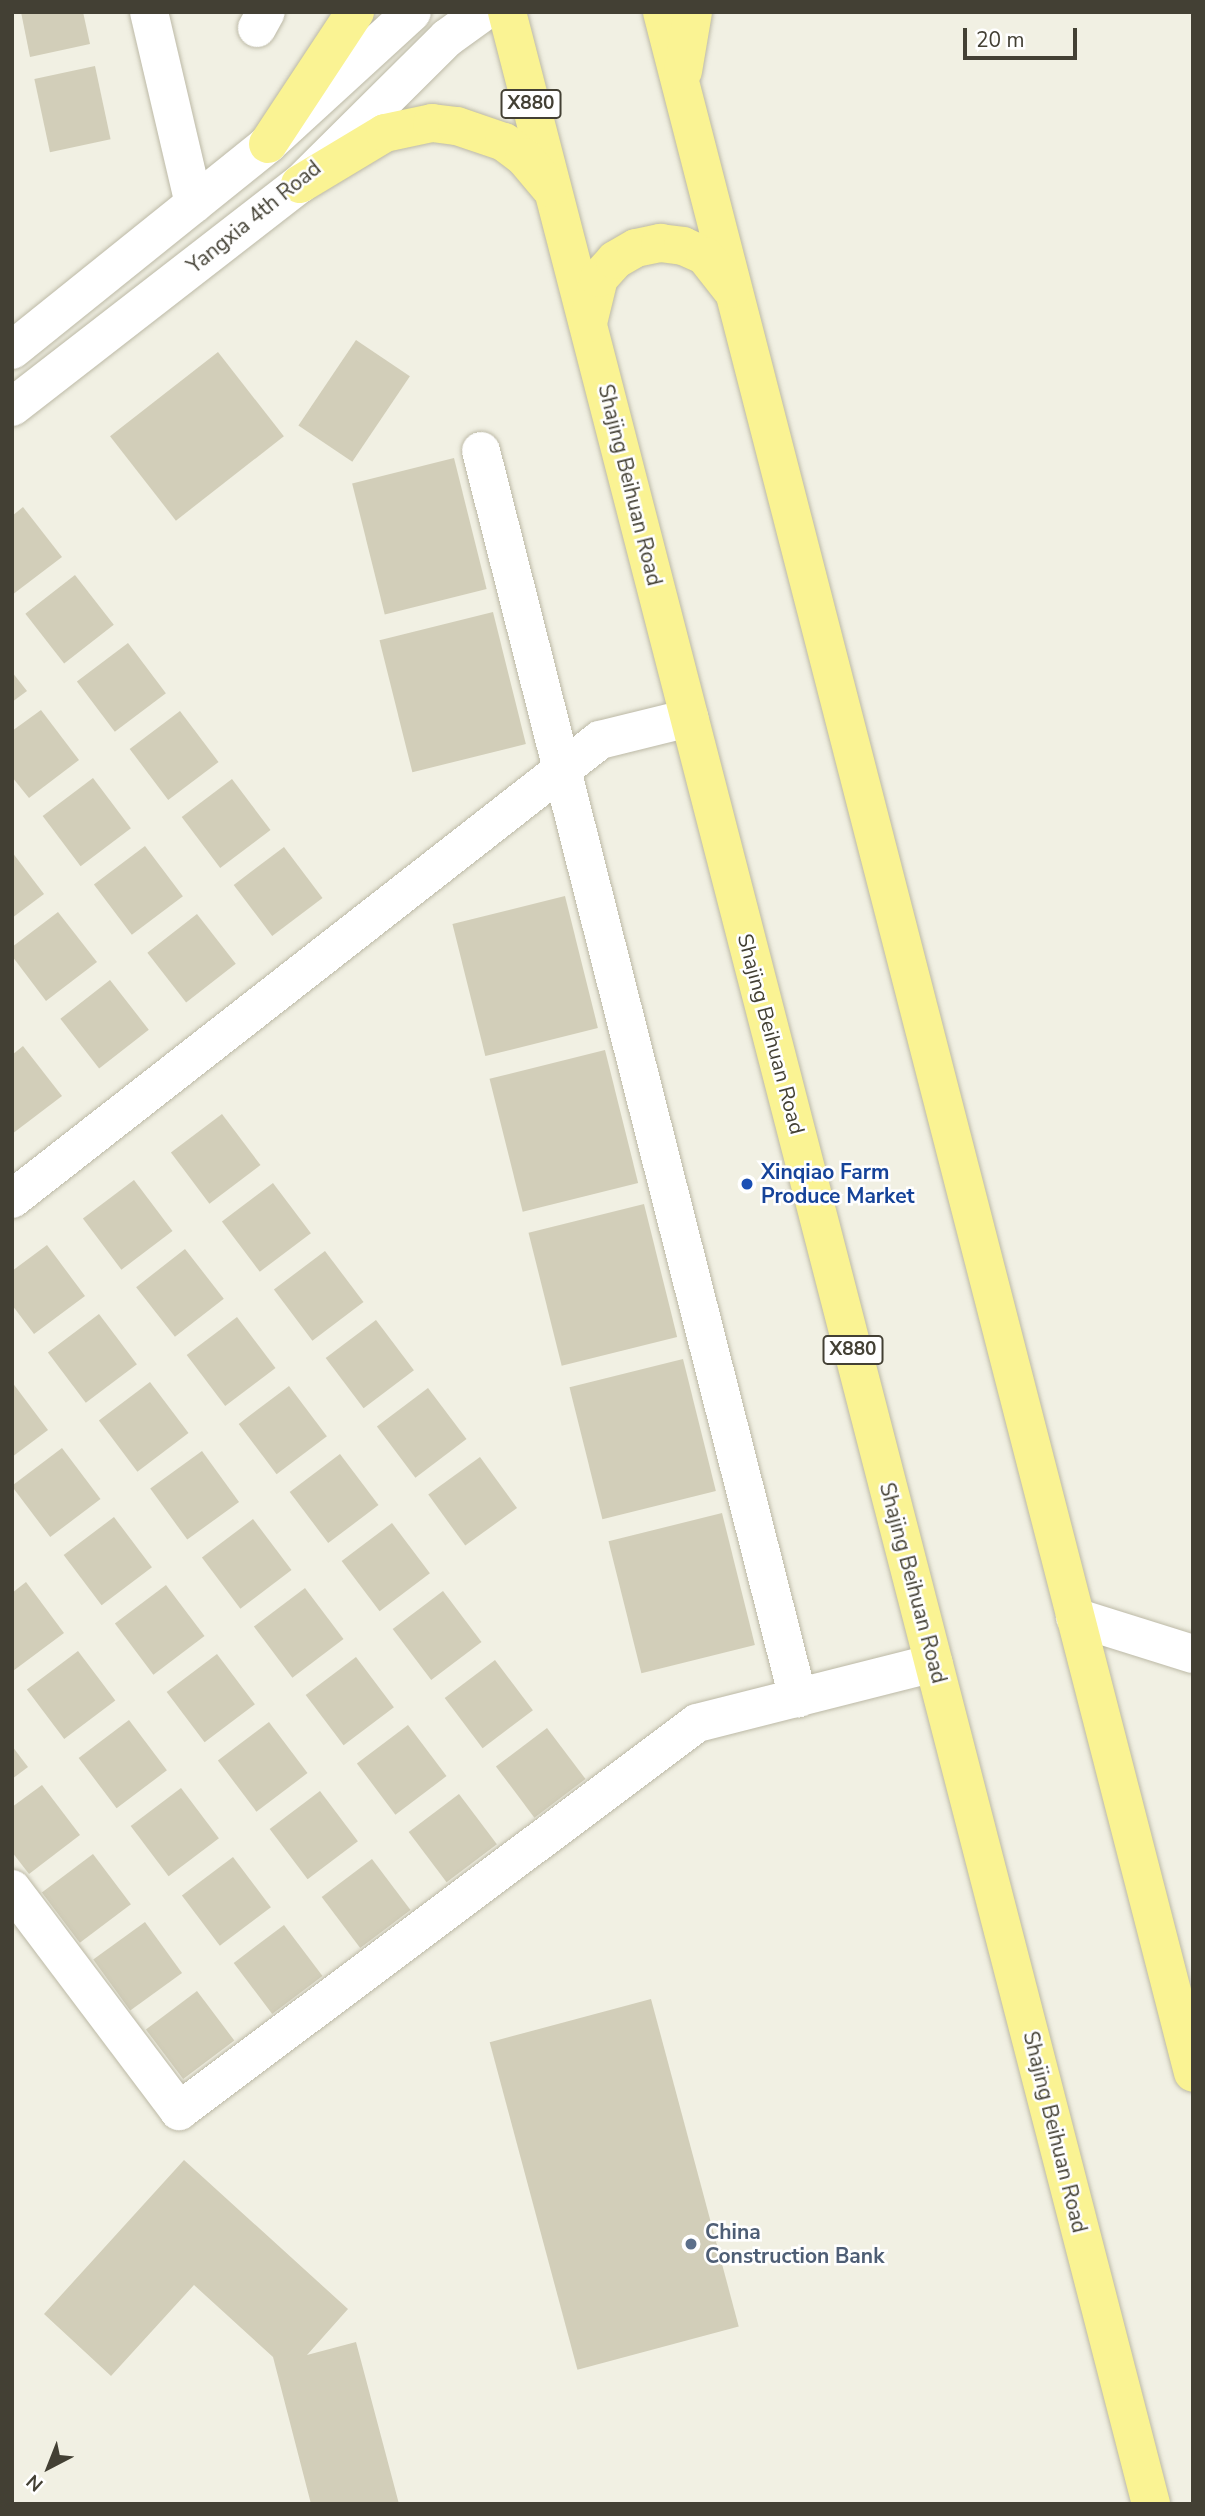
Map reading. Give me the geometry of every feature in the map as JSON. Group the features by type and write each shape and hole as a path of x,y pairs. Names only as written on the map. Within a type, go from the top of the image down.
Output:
{"main road":[{"path":"268,144 355,12"},
{"name":"Shajing Beihuan Road","path":"507,12 1151,2504"},
{"path":"662,12 1193,2073"},
{"path":"682,90 693,12"},
{"path":"300,184 385,133 432,124 457,125 504,142 541,175 555,195"},
{"path":"588,325 599,278 615,260 636,248 660,243 683,246 705,256 734,293"}],"street":[{"path":"149,12 194,204"},
{"path":"12,350 268,144 412,12"},
{"name":"Yangxia 4th Road","path":"12,407 300,184 447,38 483,12"},
{"path":"481,451 798,1698"},
{"path":"12,1199 600,740 690,718"},
{"path":"1075,1617 1193,1654"},
{"path":"12,1889 179,2111 697,1723 934,1663"}],"building":[{"path":"21,12 83,12 90,44 30,57"},
{"path":"95,66 111,139 50,152 34,79"},
{"path":"356,340 410,376 352,462 298,425"},
{"path":"218,352 284,436 176,521 110,436"},
{"path":"454,458 487,589 385,614 352,483"},
{"path":"23,507 62,557 12,595 12,516"},
{"path":"75,575 114,625 64,663 25,614"},
{"path":"493,612 526,744 412,772 379,640"},
{"path":"128,643 166,693 115,732 77,682"},
{"path":"12,672 27,691 12,702"},
{"path":"41,710 79,760 29,798 12,777 12,731"},
{"path":"180,711 219,762 168,800 130,749"},
{"path":"93,778 131,828 81,866 43,816"},
{"path":"232,779 271,830 220,868 182,817"},
{"path":"145,846 183,896 132,935 94,885"},
{"path":"284,847 323,898 272,936 234,885"},
{"path":"12,852 44,894 12,918"},
{"path":"565,896 598,1028 485,1056 452,924"},
{"path":"58,912 97,962 46,1001 12,956 12,947"},
{"path":"197,914 236,964 186,1002 147,953"},
{"path":"110,980 149,1030 99,1068 60,1019"},
{"path":"23,1046 62,1096 12,1134 12,1055"},
{"path":"605,1050 638,1183 523,1212 490,1079"},
{"path":"222,1114 261,1165 209,1204 171,1153"},
{"path":"134,1180 173,1231 121,1270 83,1219"},
{"path":"273,1183 311,1233 260,1272 222,1222"},
{"path":"644,1204 677,1337 562,1366 529,1233"},
{"path":"47,1245 85,1296 34,1334 12,1305 12,1271"},
{"path":"185,1249 224,1299 175,1337 136,1287"},
{"path":"325,1251 364,1302 312,1341 274,1290"},
{"path":"99,1314 137,1364 86,1403 48,1353"},
{"path":"237,1317 276,1368 225,1406 187,1355"},
{"path":"376,1320 414,1370 364,1408 326,1358"},
{"path":"683,1359 716,1491 602,1519 569,1387"},
{"path":"12,1382 48,1430 12,1457"},
{"path":"150,1382 189,1433 137,1472 99,1421"},
{"path":"289,1386 327,1436 277,1474 239,1424"},
{"path":"428,1388 467,1439 415,1478 377,1427"},
{"path":"62,1448 101,1499 50,1537 12,1486"},
{"path":"202,1451 239,1502 187,1540 150,1489"},
{"path":"340,1454 379,1505 328,1543 290,1492"},
{"path":"480,1457 517,1508 465,1546 428,1495"},
{"path":"722,1513 755,1645 641,1673 608,1541"},
{"path":"114,1517 152,1567 102,1605 64,1555"},
{"path":"253,1519 292,1570 240,1609 202,1558"},
{"path":"392,1523 430,1573 380,1611 342,1561"},
{"path":"26,1582 64,1633 13,1671 12,1593"},
{"path":"166,1585 205,1636 153,1675 115,1624"},
{"path":"305,1588 344,1639 292,1678 254,1627"},
{"path":"443,1591 482,1642 431,1680 393,1629"},
{"path":"78,1651 115,1701 64,1739 27,1690"},
{"path":"217,1654 255,1704 205,1742 167,1692"},
{"path":"356,1657 394,1707 344,1745 306,1695"},
{"path":"495,1660 533,1710 483,1748 445,1698"},
{"path":"129,1720 167,1770 117,1808 79,1758"},
{"path":"269,1722 308,1773 256,1812 218,1761"},
{"path":"408,1725 447,1776 395,1815 357,1764"},
{"path":"547,1728 586,1779 534,1818 496,1767"},
{"path":"12,1746 28,1767 12,1779"},
{"path":"42,1785 80,1835 29,1874 12,1852 12,1807"},
{"path":"181,1788 219,1838 169,1876 131,1826"},
{"path":"320,1791 358,1841 308,1879 270,1829"},
{"path":"459,1794 497,1844 447,1882 409,1832"},
{"path":"93,1854 131,1904 80,1943 42,1893"},
{"path":"233,1857 271,1907 220,1946 182,1896"},
{"path":"372,1859 411,1910 360,1948 322,1897"},
{"path":"145,1922 182,1973 130,2011 93,1960"},
{"path":"284,1925 323,1976 272,2014 234,1963"},
{"path":"197,1991 234,2041 183,2079 146,2030"},
{"path":"651,1999 739,2326 577,2370 490,2042"},
{"path":"184,2160 348,2309 307,2355 356,2342 399,2504 311,2504 273,2357 194,2285 111,2376 44,2314"}],"place":[{"name":"Xinqiao Farm Produce Market","path":"747,1184"},
{"name":"China Construction Bank","path":"691,2244"}]}
